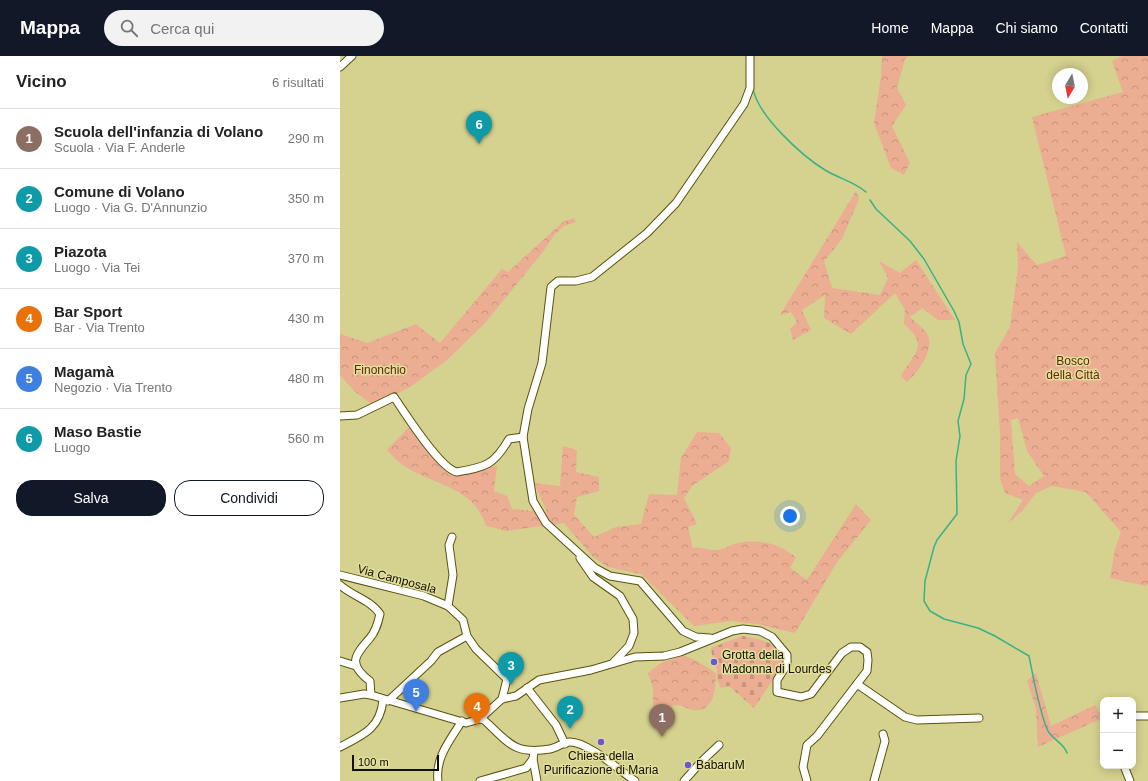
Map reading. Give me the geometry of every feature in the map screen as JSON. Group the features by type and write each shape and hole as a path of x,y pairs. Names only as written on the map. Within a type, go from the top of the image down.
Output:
{"street":[{"path":"340,67 352,56"},
{"path":"719,636 711,638 696,638 683,631 640,581 610,576 595,568 546,523 535,506 529,481 523,437 528,409 542,363 551,287 558,281 576,281 592,277 647,233 676,203 744,104 750,88 750,56"},
{"path":"340,416 357,415 394,398 428,446 448,468 457,472 493,462 501,453 509,439 523,437"},
{"path":"448,606 453,575 449,545 452,537"},
{"path":"578,551 580,558 593,577 620,596 633,619 634,633 628,646 613,663"},
{"name":"Via Camposala","path":"340,576 424,596 448,606 463,620 467,636 476,649 507,679 502,699"},
{"path":"340,585 348,593 376,608 380,614 377,626 371,637 362,645 357,653 356,666 360,674 370,681 371,695"},
{"path":"340,698 364,694 371,695 466,722 480,719 502,699 516,696 539,680 592,670 635,657 664,656 680,652 732,631 744,629 760,631 772,637 787,655 787,665 777,680 778,692 801,697 811,694 842,653 851,647 860,647 867,652 867,671 817,736 807,745 803,767 806,781"},
{"path":"340,747 366,734 380,716 385,700 431,661 438,652 467,636"},
{"path":"340,661 356,666"},
{"path":"857,684 905,717 917,720 979,718"},
{"path":"527,688 556,725 565,744"},
{"path":"1136,716 1148,716"},
{"path":"480,719 484,720 517,749 534,751 556,748 569,742 584,746 635,781"},
{"path":"438,781 437,771 444,750 462,721"},
{"path":"874,781 885,741 883,734"},
{"path":"684,781 719,745"},
{"path":"480,781 526,768 532,759 534,751"},
{"path":"532,759 537,781"},
{"path":"1125,769 1130,781"}],"green space":[{"path":"882,56 909,56 905,59 897,88 906,105 892,126 910,163 904,175 891,168 874,123 881,76"},
{"name":"Bosco della Città","path":"1122,56 1148,56 1148,583 1146,586 1110,578 1115,549 1121,532 1086,492 1052,486 1036,493 1022,511 1008,523 1023,500 1005,493 1000,479 1000,433 995,353 1010,327 1018,267 1017,242 1037,265 1066,256 1032,117 1079,104 1088,104 1088,102 1123,92 1112,61","holes":["1018,418 1027,451 1044,476 1029,486 1015,474 1011,420"]},
{"path":"856,191 859,199 842,239 824,261 832,288 880,295 888,278 879,261 900,273 916,260 955,320 938,320 922,308 910,317 926,332 929,338 929,345 928,352 921,366 907,382 901,376 915,355 918,344 912,332 904,324 905,310 895,293 851,334 824,318 825,295 802,310 811,330 793,340 790,329 797,322 791,312 780,315"},
{"name":"Finonchio","path":"574,218 576,222 564,226 555,234 542,253 485,323 447,360 410,387 374,406 354,391 340,375 340,334 367,343 416,324 440,343 502,269 508,272 563,222"},
{"path":"409,427 448,474 497,466 494,491 507,496 512,509 547,512 534,483 560,486 563,446 577,450 576,472 599,477 599,491 577,497 574,515 594,537 616,527 641,524 649,494 677,495 681,458 697,432 719,433 731,448 729,461 692,486 684,498 697,524 688,527 693,548 717,550 746,542 768,543 782,548 796,557 790,568 807,580 856,504 871,520 837,562 795,633 757,624 731,621 694,626 641,574 608,567 593,557 564,523 506,531 486,526 480,512 472,502 462,494 415,472 397,460 387,450"},
{"path":"742,636 763,640 770,643 779,652 782,658 782,666 754,708 729,686 721,688 717,680 717,668 714,666 711,648"},
{"path":"683,655 695,660 716,673 714,692 710,704 700,710 693,710 678,705 657,712 653,705 653,688 648,673 661,663"},
{"path":"1036,673 1051,726 1095,705 1100,713 1100,719 1038,747 1036,709 1027,681"}],"waterway":[{"path":"753,88 756,99 771,122 793,145 815,164 830,173 857,185 866,192"},
{"path":"870,200 876,209 910,241 924,259 959,322 963,344 971,364 966,375 964,399 958,421 960,436 956,461 957,514 937,540 934,547 925,581 924,601 930,611 944,619 978,628 1029,656 1039,702 1047,729 1051,736 1063,746 1067,753"}],"place":[{"name":"Maso Bastie","path":"479,144"},
{"name":"Grotta della Madonna di Lourdes","path":"714,662"},
{"name":"Piazota","path":"511,685"},
{"name":"Magamà","path":"416,712"},
{"name":"Bar Sport","path":"477,726"},
{"name":"Comune di Volano","path":"570,729"},
{"name":"Scuola dell'infanzia di Volano","path":"662,737"},
{"name":"Chiesa della Purificazione di Maria","path":"601,742"},
{"name":"BabaruM","path":"688,765"}]}
